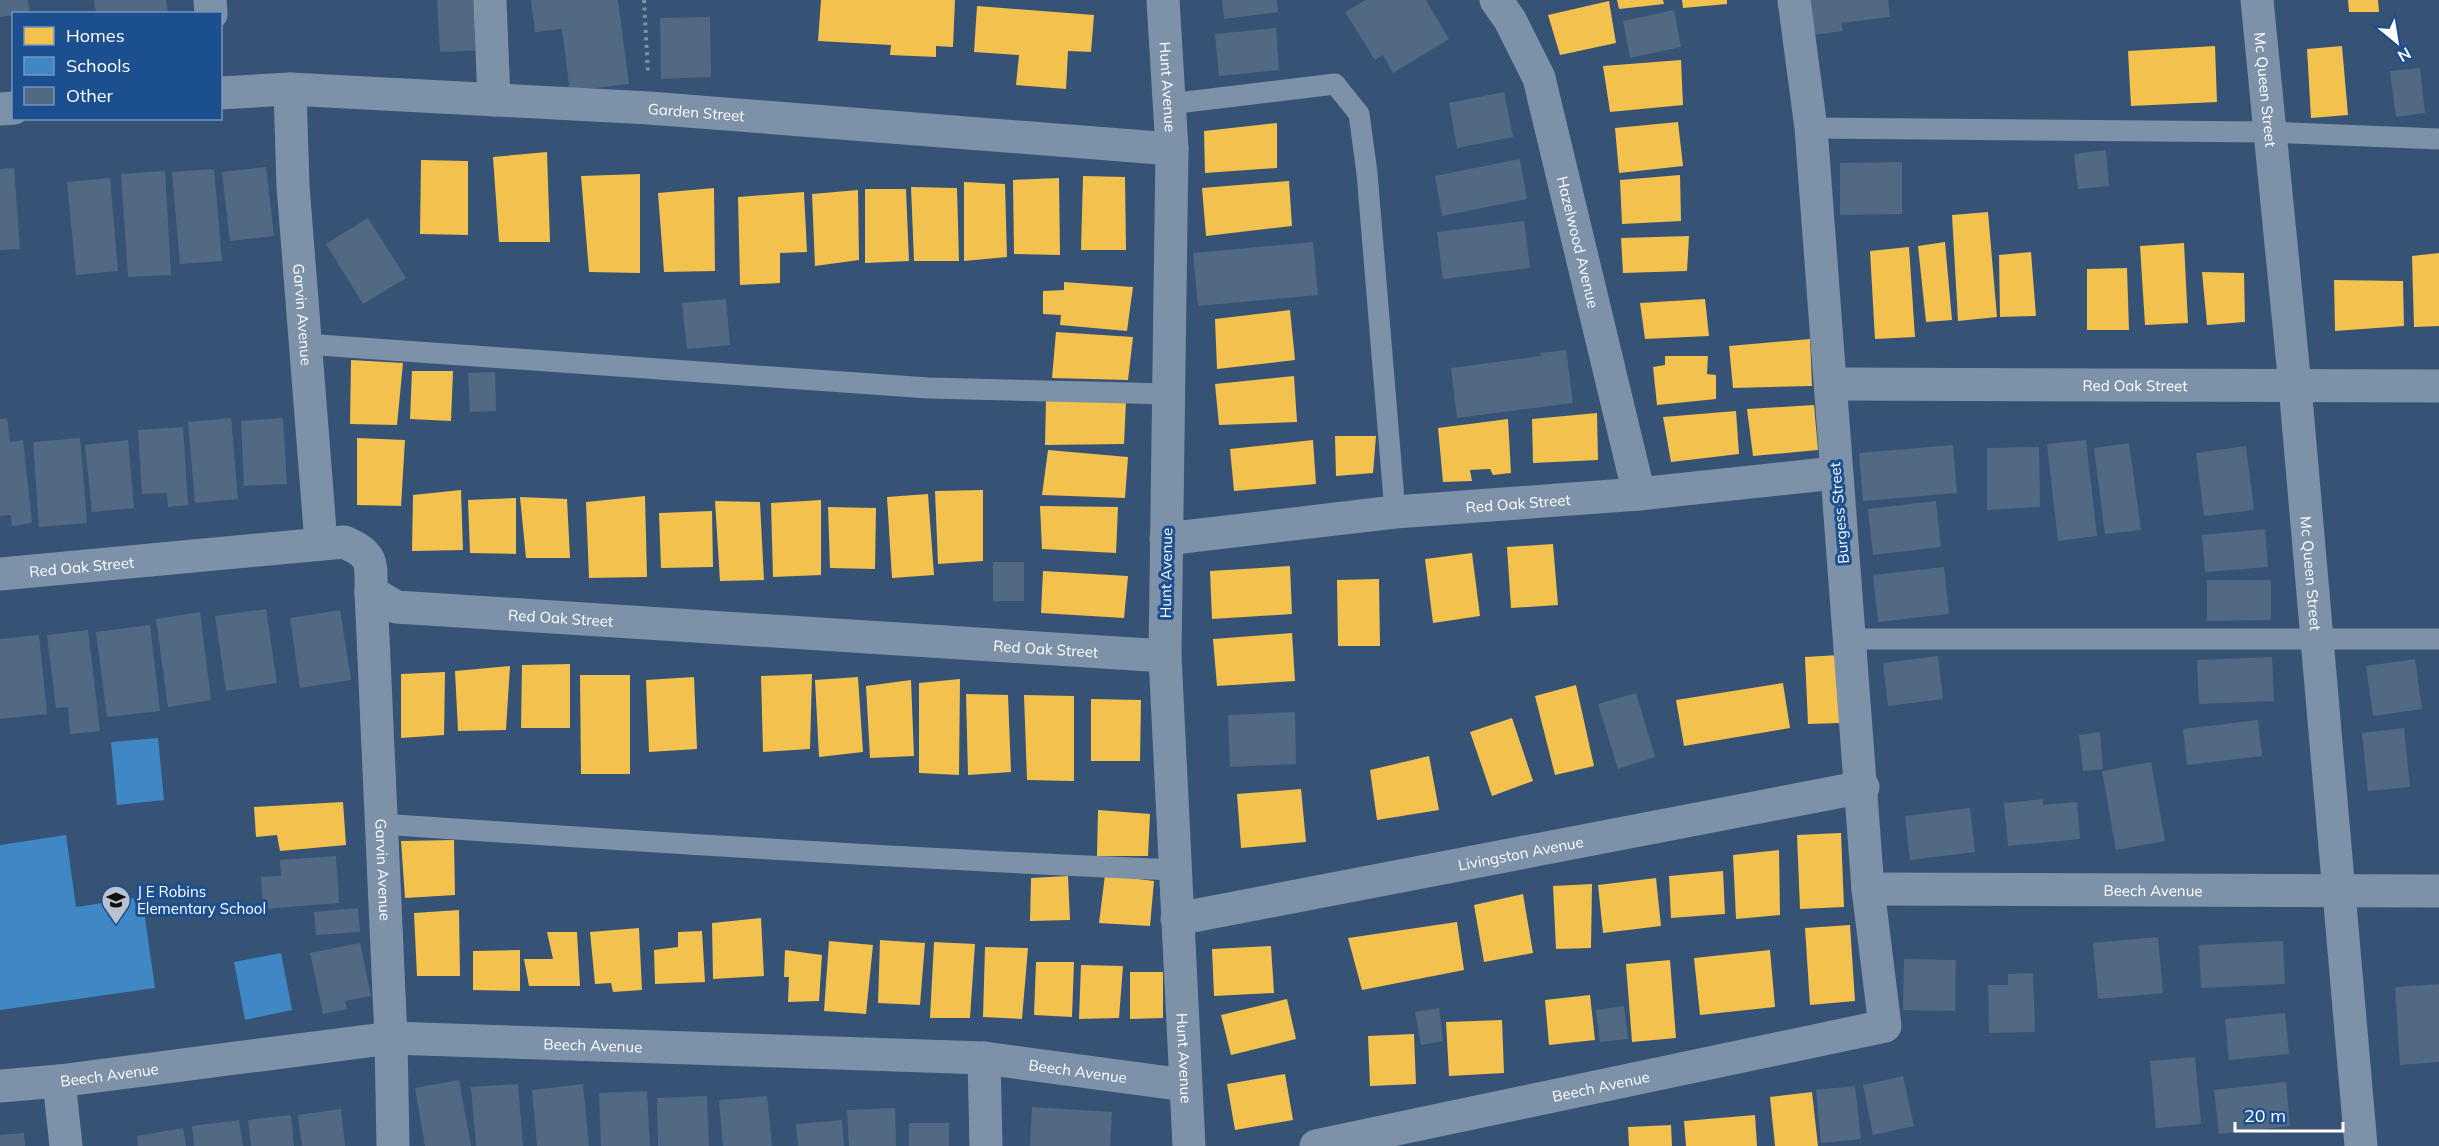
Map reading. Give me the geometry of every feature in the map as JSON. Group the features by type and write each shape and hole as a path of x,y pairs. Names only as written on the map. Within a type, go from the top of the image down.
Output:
{"street":[{"path":"490,0 494,100"},
{"name":"Hunt Avenue","path":"1163,0 1172,149 1165,656 1189,1146"},
{"name":"Hazelwood Avenue","path":"1496,0 1510,20 1539,78 1639,494"},
{"name":"Burgess Street","path":"1794,0 1811,128 1831,384 1835,473 1863,787 1868,889 1885,1026"},
{"name":"Mc Queen Street","path":"2257,0 2295,386 2361,1146"},
{"name":"Garden Street","path":"222,93 290,88 649,108 1172,149"},
{"name":"Garvin Avenue","path":"290,88 293,186 321,543"},
{"name":"Red Oak Street","path":"1831,384 2439,386"},
{"name":"Red Oak Street","path":"1166,539 1395,513 1639,494 1835,473"},
{"name":"Red Oak Street","path":"0,574 344,542 363,550 371,563 371,592 396,607 1165,656"},
{"name":"Garvin Avenue","path":"371,592 391,1038 393,1146"},
{"name":"Livingston Avenue","path":"1177,919 1863,787"},
{"name":"Beech Avenue","path":"1868,889 2439,891"},
{"name":"Beech Avenue","path":"1316,1146 1885,1026"},
{"name":"Beech Avenue","path":"0,1086 59,1081 391,1038 984,1058 1185,1085"},
{"path":"984,1058 986,1146"},
{"path":"59,1081 66,1146"}],"lane":[{"path":"1169,104 1335,84 1359,114 1368,184 1395,513"},
{"path":"1811,128 2270,132 2439,139"},
{"path":"305,344 928,387 1168,394"},
{"path":"1850,639 2439,639"},
{"path":"381,824 689,842 909,859 1175,870"}],"path":[{"path":"644,0 649,108"}],"building: Homes":[{"path":"821,0 955,0 953,47 936,46 936,57 890,55 891,45 818,41"},
{"path":"1617,0 1663,0 1664,4 1619,9"},
{"path":"1682,0 1727,0 1727,4 1683,8"},
{"path":"2348,0 2378,0 2379,12 2349,12"},
{"path":"1609,1 1616,43 1560,55 1548,15"},
{"path":"977,6 1094,15 1091,52 1068,51 1066,89 1016,85 1019,55 974,52"},
{"path":"2215,46 2217,102 2131,106 2128,51"},
{"path":"2342,46 2348,115 2311,118 2307,49"},
{"path":"1681,60 1683,105 1610,112 1603,66"},
{"path":"1678,122 1683,166 1619,173 1615,128"},
{"path":"1277,123 1277,168 1205,173 1204,131"},
{"path":"547,152 550,242 499,242 493,157"},
{"path":"421,160 468,161 468,235 420,234"},
{"path":"640,174 640,273 589,272 581,176"},
{"path":"1680,175 1681,221 1622,224 1620,180"},
{"path":"1083,176 1125,177 1126,250 1081,250"},
{"path":"1059,178 1060,255 1014,254 1013,180"},
{"path":"1289,181 1292,226 1206,236 1202,188"},
{"path":"964,182 1005,184 1007,257 964,261"},
{"path":"911,187 957,188 959,261 914,261"},
{"path":"714,188 715,271 664,272 658,193"},
{"path":"865,189 906,189 909,261 865,263"},
{"path":"858,190 859,260 815,266 812,194"},
{"path":"804,192 807,252 780,253 780,283 740,285 738,197"},
{"path":"1988,212 1997,317 1958,321 1952,215"},
{"path":"1689,236 1687,271 1623,273 1621,238"},
{"path":"1945,242 1952,320 1926,322 1918,246"},
{"path":"2184,243 2188,323 2145,325 2140,246"},
{"path":"1909,247 1915,337 1875,339 1870,251"},
{"path":"2031,252 2036,316 2000,317 1999,255"},
{"path":"2439,253 2439,326 2414,327 2412,256"},
{"path":"2127,268 2129,330 2087,330 2087,269"},
{"path":"2202,272 2244,273 2245,322 2207,325"},
{"path":"2334,280 2403,281 2404,326 2335,331"},
{"path":"1064,282 1133,287 1127,331 1060,325 1061,315 1043,314 1043,291 1064,290"},
{"path":"1705,299 1709,336 1645,339 1640,303"},
{"path":"1290,310 1295,360 1217,369 1215,319"},
{"path":"1056,332 1133,337 1128,380 1052,378"},
{"path":"1810,339 1812,386 1733,388 1729,346"},
{"path":"1665,356 1708,356 1707,374 1716,375 1716,399 1657,405 1653,367 1665,365"},
{"path":"351,360 403,363 397,425 350,424"},
{"path":"412,371 453,371 451,421 410,419"},
{"path":"1294,376 1297,422 1219,425 1215,384"},
{"path":"1046,398 1126,401 1124,444 1045,445"},
{"path":"1814,405 1818,450 1753,456 1747,409"},
{"path":"1736,411 1739,454 1671,462 1663,417"},
{"path":"1597,413 1598,460 1533,463 1532,419"},
{"path":"1508,419 1511,473 1493,475 1490,469 1470,470 1472,481 1443,482 1438,428"},
{"path":"1335,436 1376,436 1373,473 1336,476"},
{"path":"357,438 405,440 401,506 357,505"},
{"path":"1313,440 1316,484 1234,491 1230,449"},
{"path":"1048,450 1128,457 1125,498 1042,495"},
{"path":"461,490 463,550 412,551 413,495"},
{"path":"983,490 983,561 938,564 935,491"},
{"path":"928,494 934,575 892,578 887,497"},
{"path":"645,496 647,577 589,578 586,502"},
{"path":"520,497 567,499 570,558 526,558"},
{"path":"516,498 516,554 470,553 468,500"},
{"path":"821,500 821,575 773,577 771,503"},
{"path":"715,501 760,502 764,580 720,581"},
{"path":"1040,506 1118,507 1116,553 1042,549"},
{"path":"828,507 876,508 875,569 830,568"},
{"path":"712,511 713,567 661,568 659,513"},
{"path":"1553,544 1558,605 1511,608 1507,547"},
{"path":"1472,553 1480,616 1433,623 1425,559"},
{"path":"1290,566 1292,614 1212,619 1210,571"},
{"path":"1043,571 1128,576 1124,618 1041,613"},
{"path":"1379,579 1380,646 1338,646 1337,580"},
{"path":"1292,633 1295,681 1217,686 1213,639"},
{"path":"1839,655 1841,723 1808,724 1805,657"},
{"path":"570,664 570,728 521,728 522,665"},
{"path":"510,666 506,730 458,731 455,671"},
{"path":"445,672 444,735 401,738 401,674"},
{"path":"812,674 810,749 763,752 761,676"},
{"path":"580,675 630,675 630,774 581,774"},
{"path":"694,677 697,749 649,752 646,680"},
{"path":"858,677 863,752 819,757 815,680"},
{"path":"960,679 959,775 919,773 919,683"},
{"path":"911,680 914,756 870,758 866,686"},
{"path":"1783,683 1790,728 1684,746 1676,700"},
{"path":"1576,685 1594,766 1555,775 1535,696"},
{"path":"966,694 1008,695 1011,772 968,775"},
{"path":"1024,695 1074,696 1074,781 1027,780"},
{"path":"1091,699 1141,700 1140,761 1091,761"},
{"path":"1512,718 1533,781 1492,796 1470,732"},
{"path":"1429,756 1439,810 1377,820 1370,770"},
{"path":"1301,789 1306,842 1241,848 1237,794"},
{"path":"343,802 346,845 280,851 277,835 256,837 254,807"},
{"path":"1098,810 1150,814 1148,856 1097,856"},
{"path":"1841,833 1844,907 1800,909 1797,835"},
{"path":"454,840 455,895 405,898 401,841"},
{"path":"1779,850 1780,915 1736,919 1733,855"},
{"path":"1723,871 1725,914 1671,918 1669,876"},
{"path":"1105,875 1154,881 1150,926 1099,923"},
{"path":"1068,876 1070,920 1030,921 1031,878"},
{"path":"1656,878 1661,926 1603,933 1598,885"},
{"path":"1592,884 1591,948 1556,949 1553,886"},
{"path":"1523,894 1533,953 1484,962 1474,905"},
{"path":"459,910 460,976 417,976 414,913"},
{"path":"761,918 764,976 713,979 712,923"},
{"path":"1457,922 1464,970 1362,990 1348,938"},
{"path":"1850,925 1855,1001 1810,1005 1805,928"},
{"path":"639,928 642,990 613,992 611,983 595,984 590,932"},
{"path":"702,931 705,982 655,984 654,950 678,947 678,932"},
{"path":"547,932 577,932 580,986 529,986 524,959 553,959"},
{"path":"880,940 925,943 920,1005 878,1003"},
{"path":"829,941 873,945 866,1014 824,1011"},
{"path":"934,942 975,944 970,1018 930,1018"},
{"path":"1271,946 1274,993 1214,996 1212,949"},
{"path":"985,947 1028,948 1022,1019 983,1017"},
{"path":"520,950 520,991 473,990 473,951"},
{"path":"785,950 822,955 819,1001 788,1002 789,977 784,977"},
{"path":"1770,950 1775,1007 1700,1015 1694,958"},
{"path":"1670,960 1676,1038 1632,1042 1626,964"},
{"path":"1036,962 1074,962 1072,1017 1034,1015"},
{"path":"1081,965 1123,966 1119,1018 1079,1019"},
{"path":"1130,972 1163,972 1163,1018 1130,1019"},
{"path":"1590,995 1595,1040 1549,1045 1545,1000"},
{"path":"1287,999 1296,1039 1231,1055 1221,1015"},
{"path":"1502,1020 1504,1073 1449,1076 1446,1022"},
{"path":"1414,1034 1416,1084 1370,1086 1368,1036"},
{"path":"1285,1074 1293,1120 1235,1130 1227,1084"},
{"path":"1812,1092 1818,1146 1775,1146 1770,1097"},
{"path":"1755,1115 1757,1146 1686,1146 1684,1121"},
{"path":"1671,1125 1672,1146 1629,1146 1628,1127"}],"building: Schools":[{"path":"158,738 164,800 117,805 111,742"},
{"path":"66,835 76,907 142,897 155,988 0,1010 0,845"},
{"path":"281,953 292,1010 245,1020 234,962"}],"building: Other":[{"path":"0,0 28,0 30,12 12,12 12,15 0,17"},
{"path":"94,0 166,0 168,12 96,12"},
{"path":"437,0 488,0 490,50 440,52"},
{"path":"531,0 618,0 629,84 570,91 562,29 535,32"},
{"path":"1222,0 1277,0 1278,12 1224,19"},
{"path":"1366,0 1426,0 1449,39 1393,73 1383,55 1375,60 1345,12"},
{"path":"1807,0 1888,0 1890,17 1841,23 1843,31 1812,35"},
{"path":"1674,10 1681,47 1630,58 1623,21"},
{"path":"710,17 711,77 661,79 660,18"},
{"path":"1276,28 1279,70 1219,76 1215,34"},
{"path":"2420,68 2425,113 2396,117 2390,71"},
{"path":"1504,92 1513,137 1457,148 1449,103"},
{"path":"2106,150 2109,186 2078,189 2074,154"},
{"path":"1520,159 1527,199 1442,216 1435,176"},
{"path":"1902,162 1902,214 1840,215 1840,163"},
{"path":"266,167 274,236 230,241 222,172"},
{"path":"14,168 20,249 0,250 0,169"},
{"path":"214,169 222,261 180,264 172,172"},
{"path":"165,171 171,275 128,277 121,174"},
{"path":"110,178 118,271 76,275 67,182"},
{"path":"368,218 406,278 363,304 326,244"},
{"path":"1524,221 1530,268 1443,279 1437,232"},
{"path":"1313,242 1318,295 1198,306 1193,253"},
{"path":"726,299 730,345 687,349 682,303"},
{"path":"1566,350 1573,403 1457,418 1451,368 1541,356 1540,353"},
{"path":"495,372 496,411 470,412 468,373"},
{"path":"7,418 10,442 23,440 32,523 12,526 11,515 0,516 0,419"},
{"path":"231,418 238,499 195,503 188,422"},
{"path":"283,418 287,484 244,486 241,421"},
{"path":"183,427 188,505 168,507 167,493 142,494 138,430"},
{"path":"80,438 87,523 39,527 33,442"},
{"path":"128,440 134,508 92,512 85,445"},
{"path":"2086,440 2097,536 2058,541 2047,444"},
{"path":"2129,443 2141,530 2105,534 2094,448"},
{"path":"1953,445 1957,493 1863,501 1859,453"},
{"path":"2246,446 2254,510 2204,516 2196,453"},
{"path":"2039,447 2040,507 1987,510 1987,448"},
{"path":"1936,501 1941,547 1873,555 1868,509"},
{"path":"2265,529 2268,567 2205,572 2202,535"},
{"path":"993,562 1024,562 1024,601 993,601"},
{"path":"1944,567 1949,614 1878,622 1873,575"},
{"path":"2207,580 2271,580 2271,620 2207,621"},
{"path":"266,609 277,683 226,691 215,616"},
{"path":"340,610 351,680 300,688 290,618"},
{"path":"200,612 211,700 168,707 156,619"},
{"path":"150,625 160,711 107,717 96,632"},
{"path":"88,630 100,731 70,734 68,707 56,708 47,635"},
{"path":"39,635 47,714 0,719 0,639"},
{"path":"1938,656 1943,699 1888,706 1883,663"},
{"path":"2272,657 2274,701 2199,704 2197,660"},
{"path":"2415,659 2422,709 2373,716 2366,666"},
{"path":"1636,693 1655,757 1618,769 1598,704"},
{"path":"1295,712 1296,764 1230,767 1228,715"},
{"path":"2258,720 2262,756 2187,765 2183,729"},
{"path":"2404,728 2410,787 2368,791 2362,733"},
{"path":"2100,732 2103,769 2083,771 2079,735"},
{"path":"2151,762 2165,841 2116,850 2102,771"},
{"path":"2043,799 2043,805 2077,802 2080,839 2008,846 2004,803"},
{"path":"1970,808 1975,852 1910,860 1905,816"},
{"path":"336,856 339,903 263,909 261,877 281,876 280,860"},
{"path":"358,908 360,932 316,935 314,912"},
{"path":"2158,937 2163,993 2098,999 2093,943"},
{"path":"2283,941 2285,984 2201,988 2199,945"},
{"path":"360,943 371,996 345,1001 347,1009 323,1014 310,953"},
{"path":"1904,959 1956,960 1955,1011 1903,1010"},
{"path":"2033,973 2035,1032 1989,1033 1988,985 2008,985 2008,974"},
{"path":"2439,984 2439,1062 2400,1065 2395,987"},
{"path":"1624,1006 1628,1039 1600,1042 1596,1010"},
{"path":"1439,1008 1443,1041 1421,1045 1415,1012"},
{"path":"2285,1013 2289,1054 2229,1060 2225,1019"},
{"path":"2195,1057 2201,1124 2156,1128 2150,1061"},
{"path":"1903,1076 1914,1126 1873,1135 1863,1085"},
{"path":"459,1080 471,1146 425,1146 415,1088"},
{"path":"2286,1082 2290,1126 2219,1134 2214,1090"},
{"path":"518,1084 523,1146 476,1146 471,1087"},
{"path":"583,1084 589,1146 537,1146 532,1090"},
{"path":"1855,1086 1861,1139 1821,1143 1816,1090"},
{"path":"647,1091 650,1146 601,1146 599,1093"},
{"path":"707,1096 709,1146 658,1146 657,1098"},
{"path":"767,1096 772,1146 723,1146 719,1100"},
{"path":"1032,1107 1112,1112 1110,1146 1030,1146"},
{"path":"895,1108 896,1146 849,1146 847,1110"},
{"path":"341,1109 345,1146 302,1146 298,1115"},
{"path":"291,1115 294,1146 251,1146 248,1120"},
{"path":"239,1120 243,1146 194,1146 192,1126"},
{"path":"842,1120 844,1146 798,1146 796,1124"},
{"path":"909,1123 949,1123 949,1146 909,1146"},
{"path":"183,1128 186,1146 138,1146 137,1136"},
{"path":"24,1133 25,1146 0,1146 0,1135"}],"place":[{"name":"J E Robins Elementary School","path":"116,926"}]}
